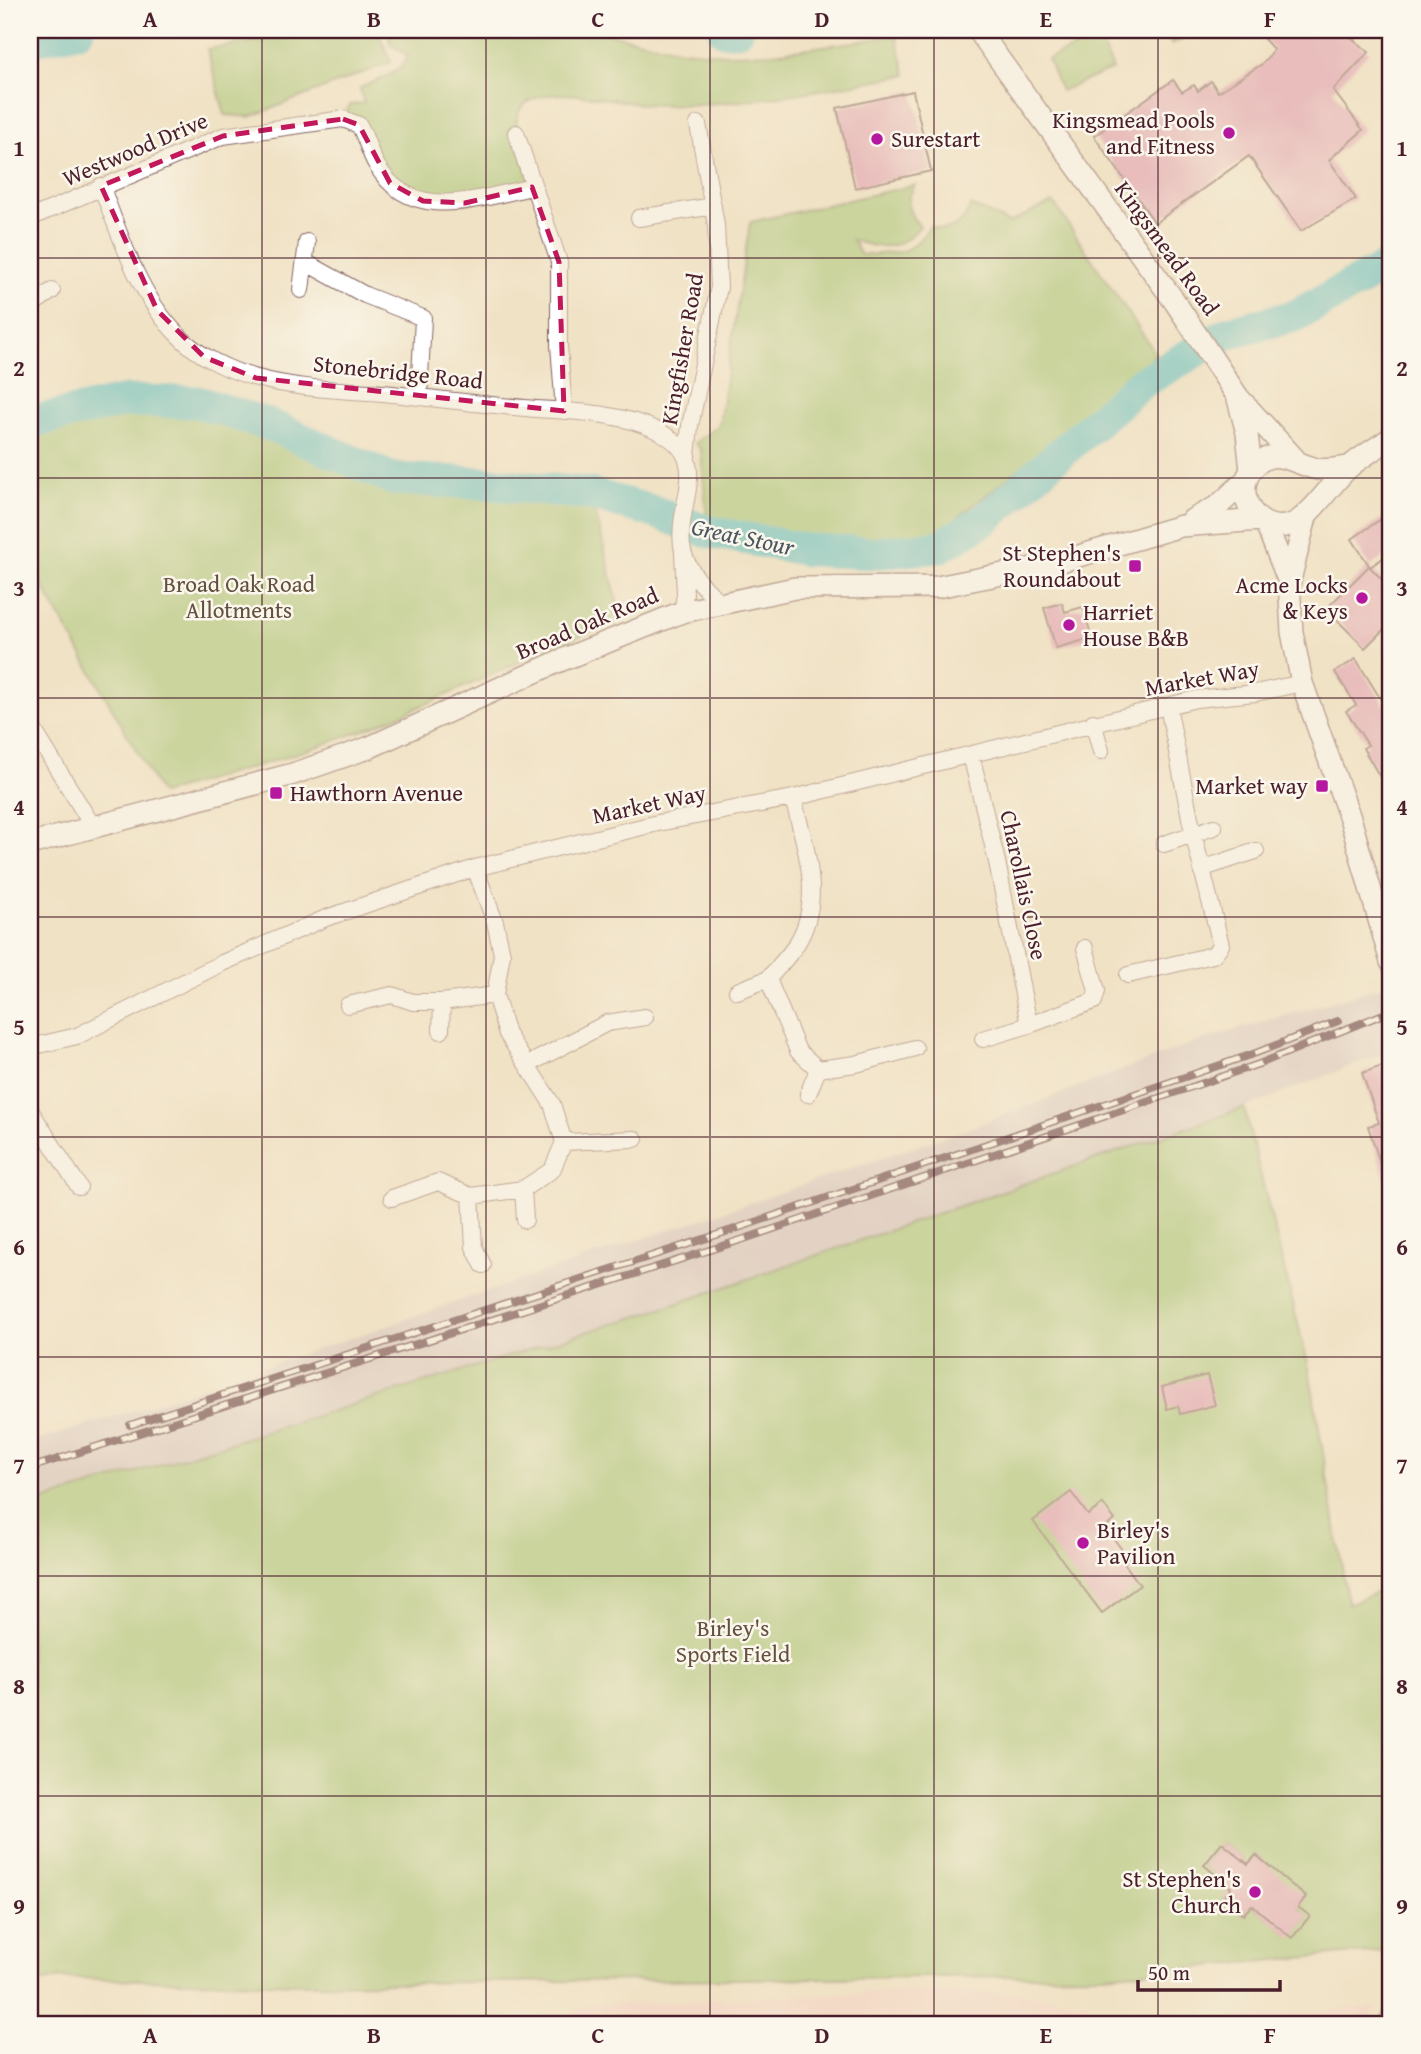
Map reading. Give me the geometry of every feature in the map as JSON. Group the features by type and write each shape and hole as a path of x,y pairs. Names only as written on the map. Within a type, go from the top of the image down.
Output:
{"street":[{"name":"Kingsmead Road","path":"978,30 1196,333 1238,397 1299,462"},
{"name":"Westwood Drive","path":"30,218 223,136 347,112 359,125 375,164 390,183 423,201 466,203 532,187"},
{"name":"Kingfisher Road","path":"687,457 699,376 719,287 719,251 698,124"},
{"path":"516,133 559,262 559,345 564,411"},
{"name":"Stonebridge Road","path":"101,187 128,254 157,310 178,336 204,357 256,378 564,411 645,425 677,444 687,457"},
{"path":"639,218 713,206"},
{"path":"301,290 307,242"},
{"path":"305,262 365,295 423,318 425,327 419,397"},
{"path":"30,306 52,291"},
{"name":"Kingsmead Road","path":"1238,397 1247,433 1248,476"},
{"path":"1263,522 1289,525 1309,510 1349,467 1391,438"},
{"path":"1349,467 1317,469 1276,456 1257,464 1248,476 1245,498 1263,522 1289,582 1293,632 1302,683 1352,821 1391,962"},
{"path":"682,612 685,594 683,550 689,492 687,457"},
{"path":"1289,582 1314,484 1299,462"},
{"name":"Broad Oak Road","path":"30,844 92,825 293,774 368,748 557,662 682,612 794,588 937,587 1048,565 1181,526 1218,506 1248,476"},
{"name":"Broad Oak Road","path":"1181,526 1263,522"},
{"path":"683,550 703,587 720,602"},
{"name":"Market Way","path":"30,1047 77,1036 220,964 326,918 475,868 658,823 793,798 1093,722 1302,683"},
{"path":"1128,975 1213,955 1221,944 1204,868 1193,833 1168,706"},
{"path":"1093,722 1101,751"},
{"path":"30,724 92,825"},
{"name":"Charollais Close","path":"971,755 997,862 1030,1025"},
{"path":"737,991 768,979 796,945 809,915 811,875 793,798"},
{"path":"1164,844 1214,827"},
{"path":"1204,868 1256,851"},
{"path":"392,1198 439,1182 471,1196 523,1189 552,1170 564,1142 552,1104 507,1034 495,995 502,954 495,922 475,868"},
{"name":"Charollais Close","path":"983,1039 1094,1001 1097,991 1085,948"},
{"path":"768,979 799,1051 818,1069"},
{"path":"348,1005 392,995 413,1002 442,1002 495,995"},
{"path":"441,1031 442,1002"},
{"path":"527,1065 607,1023 645,1017"},
{"path":"818,1069 856,1064 915,1048"},
{"path":"808,1094 818,1069"},
{"path":"30,1110 79,1187"},
{"path":"564,1142 635,1139"},
{"path":"523,1189 526,1220"},
{"path":"471,1196 474,1247 483,1265"},
{"path":"1386,2024 1391,2012"}],"highlighted area":[{"path":"343,119 359,125 390,183 423,201 465,203 532,187 559,262 564,411 256,378 204,357 157,310 101,186 223,136"}],"shaded area":[{"path":"1388,985 1391,998 1391,1050 1244,1108 664,1308 30,1503 30,1443 155,1404 962,1131 1193,1043"},
{"path":"879,1992 1014,1993 1073,2000 1110,2014 1162,2023 1377,2006 1369,2024 552,2024 587,2005"}],"green space":[{"path":"333,30 377,30 391,62 250,117 225,115 207,49"},
{"path":"388,30 591,30 682,50 725,54 773,53 896,36 906,75 775,97 710,104 643,104 578,95 543,96 530,101 517,117 520,147 532,187 465,203 406,195 367,140 343,119 350,105 364,103 360,88 394,72 405,62 408,56 390,44"},
{"path":"1166,30 1207,30 1171,44"},
{"path":"1099,37 1113,69 1061,91 1048,59"},
{"path":"915,185 909,207 912,217 920,226 906,240 889,246 852,240 861,255 907,249 922,237 930,226 944,229 955,226 964,218 971,205 1009,223 1053,202 1156,354 1107,399 947,526 911,542 841,544 707,522 701,450 695,443 719,425 750,222"},
{"name":"Broad Oak Road Allotments","path":"125,408 197,408 269,429 393,482 592,499 622,620 356,733 161,794 30,564 30,428"},
{"name":"Birley's Sports Field","path":"1244,1108 1309,1368 1348,1604 1391,1587 1391,1950 1103,1975 307,1984 62,1978 30,1984 30,1505 664,1308","holes":["1222,1843 1248,1864 1256,1855 1309,1917 1292,1937 1252,1905 1243,1915 1223,1899 1231,1888 1204,1865"]}],"building":[{"name":"Kingsmead Pools and Fitness","path":"1274,30 1342,30 1369,52 1333,90 1363,130 1329,160 1356,199 1301,231 1249,156 1155,223 1094,136 1173,80 1182,92 1194,85 1198,91 1211,81 1218,92 1262,64 1274,50 1264,39"},
{"name":"Surestart","path":"913,91 931,171 855,188 837,108"},
{"path":"1391,512 1391,552 1370,567 1352,539"},
{"path":"1369,566 1391,589 1391,622 1365,648 1326,609"},
{"name":"Harriet House B&B","path":"1062,603 1065,612 1083,607 1092,638 1056,648 1044,608"},
{"path":"1356,659 1391,716 1391,796 1363,748 1368,745 1346,711 1356,705 1335,672"},
{"path":"1385,1065 1391,1084 1391,1186 1388,1187 1368,1126 1379,1123 1362,1073"},
{"path":"1207,1375 1215,1405 1180,1414 1178,1406 1167,1409 1162,1387"},
{"name":"Birley's Pavilion","path":"1071,1492 1088,1515 1103,1504 1115,1520 1105,1527 1129,1559 1124,1563 1140,1585 1102,1613 1033,1521"},
{"name":"St Stephen's Church","path":"1222,1843 1248,1864 1256,1855 1306,1897 1298,1907 1310,1916 1292,1938 1252,1905 1243,1915 1223,1898 1231,1888 1204,1865"}],"waterway":[{"name":"Great Stour","path":"30,40 78,30"},
{"name":"Great Stour","path":"724,30 737,30"},
{"name":"Great Stour","path":"30,422 125,401 198,402 270,425 393,479 484,483 590,494 655,512 705,531 807,550 872,553 939,547 983,521 1141,383 1229,332 1295,316 1391,264"}],"railway":[{"path":"30,1468 744,1239 1259,1064 1391,1011"},
{"path":"130,1425 738,1228 1256,1053 1338,1021"}],"place":[{"name":"Kingsmead Pools and Fitness","path":"1229,133"},
{"name":"Surestart","path":"877,139"},
{"name":"St Stephen's Roundabout","path":"1135,566"},
{"name":"Acme Locks & Keys","path":"1362,598"},
{"name":"Harriet House B&B","path":"1069,625"},
{"name":"Market way","path":"1322,786"},
{"name":"Hawthorn Avenue","path":"276,793"},
{"name":"Birley's Pavilion","path":"1083,1543"},
{"name":"St Stephen's Church","path":"1255,1892"}]}
